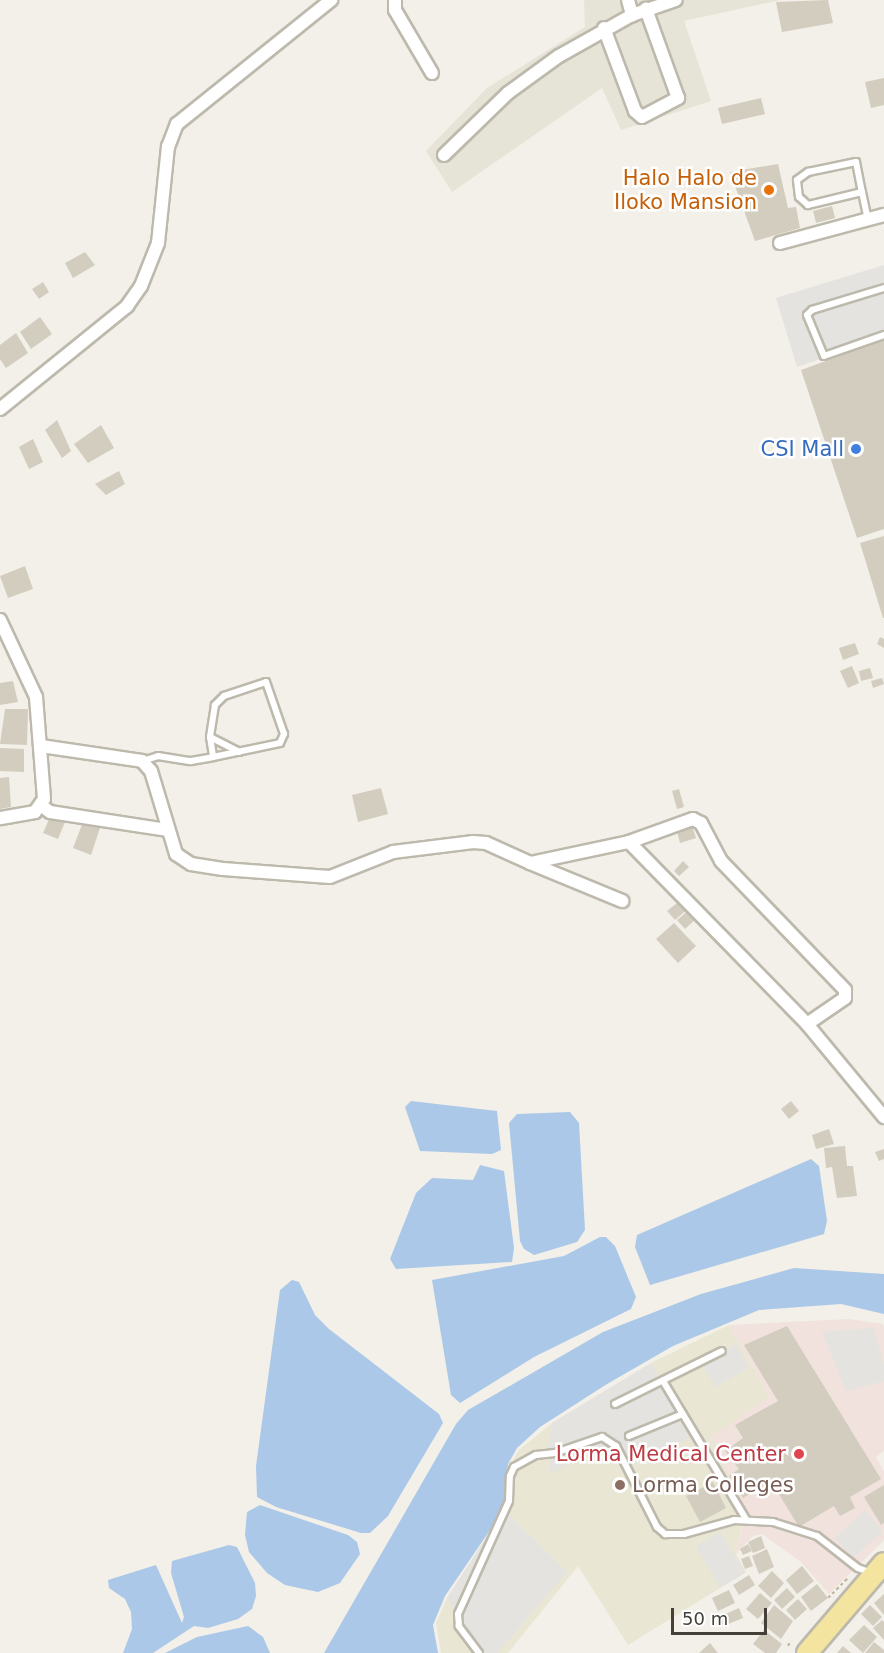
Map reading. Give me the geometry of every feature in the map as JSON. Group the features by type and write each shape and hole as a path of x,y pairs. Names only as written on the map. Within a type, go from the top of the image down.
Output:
{"main road":[{"path":"807,1653 872,1568"}],"street":[{"path":"0,409 127,306 141,286 158,243 168,147 177,124 331,0"},
{"path":"395,0 395,10 432,73"},
{"path":"628,0 632,15"},
{"path":"444,154 508,93 604,28 646,9 676,0"},
{"path":"604,28 635,111 642,117 678,98 646,9"},
{"path":"780,243 884,215"},
{"path":"0,620 36,697 41,746 42,806"},
{"path":"41,746 71,748 142,761 151,771 167,830 177,854 191,864 330,877 393,852 481,841 622,901"},
{"path":"0,818 35,812 42,806"},
{"path":"42,806 50,812 167,830"},
{"path":"530,863 629,842 693,819 701,823 721,861 845,990 845,998 807,1024"},
{"path":"629,842 807,1024 884,1116"}],"lane":[{"path":"862,192 808,205 799,197 797,180 808,172 856,162 868,220"},
{"path":"884,288 812,310 807,315 824,356 884,335"},
{"path":"142,761 159,756 191,761 213,757 238,752 284,741 271,687 266,682 219,700 210,737 213,757"},
{"path":"210,737 238,752"},
{"path":"615,1404 722,1351"},
{"path":"663,1381 746,1519"},
{"path":"629,1436 683,1414"},
{"path":"479,1653 459,1626 458,1614 509,1501 510,1476 524,1460 602,1437 616,1446 657,1527 665,1534 684,1534 746,1519 787,1525 817,1536 872,1568"}],"path":[{"path":"828,1598 872,1568"},
{"path":"788,1646 790,1642"}],"shaded area":[{"path":"584,0 780,0 684,21 711,101 621,130 602,88 452,192 426,151 487,88 585,27"},
{"path":"884,265 884,337 797,367 776,298"},
{"name":"Lorma Medical Center","path":"849,1319 883,1324 884,1328 884,1451 876,1457 884,1472 884,1540 829,1594 801,1562 762,1534 753,1536 736,1554 745,1515 712,1437 769,1396 729,1325"},
{"name":"Lorma Colleges","path":"729,1325 769,1396 736,1554 746,1572 628,1645 578,1566 508,1653 441,1653 436,1623 447,1598 504,1510 508,1471 518,1451 552,1423 651,1363"},
{"path":"874,1328 884,1365 884,1381 846,1391 822,1332"},
{"path":"736,1344 749,1368 715,1387 701,1363"},
{"path":"651,1363 691,1437 624,1469 609,1444 550,1474 548,1446 552,1423"},
{"path":"504,1510 567,1572 497,1653 476,1653 447,1598"},
{"path":"865,1510 883,1531 853,1558 835,1538"},
{"path":"720,1532 745,1573 720,1588 696,1546"}],"water":[{"path":"411,1101 497,1111 501,1150 492,1154 420,1151 405,1107"},
{"path":"570,1112 579,1123 585,1230 577,1242 534,1255 524,1249 520,1241 509,1123 517,1114"},
{"path":"811,1159 819,1166 827,1221 824,1234 650,1285 635,1247 637,1235"},
{"path":"480,1165 504,1171 514,1248 512,1262 396,1269 390,1259 416,1193 432,1178 473,1180"},
{"path":"600,1237 606,1237 615,1246 636,1297 631,1309 534,1357 460,1403 451,1395 432,1280 564,1256"},
{"path":"794,1268 884,1274 884,1314 841,1304 759,1310 673,1346 607,1384 540,1427 517,1448 508,1464 505,1503 499,1517 445,1596 433,1625 438,1653 324,1653 456,1424 468,1410 603,1332 701,1294"},
{"path":"292,1280 299,1282 315,1315 329,1329 439,1414 443,1423 388,1516 370,1533 361,1533 276,1507 257,1497 256,1466 280,1290"},
{"path":"260,1505 348,1535 357,1542 360,1554 340,1583 318,1592 285,1585 267,1573 249,1552 245,1535 247,1512"},
{"path":"229,1545 237,1547 255,1583 256,1596 252,1609 238,1619 208,1628 194,1626 153,1653 123,1653 132,1629 131,1612 125,1599 109,1588 108,1580 156,1565 182,1623 184,1617 171,1573 172,1561"},
{"path":"248,1626 263,1637 270,1653 165,1653 197,1637"}],"building":[{"path":"828,0 833,23 782,32 776,2"},
{"path":"884,78 884,105 871,108 865,82"},
{"path":"761,98 765,114 722,124 718,108"},
{"path":"778,164 788,208 796,207 800,228 755,241 730,172"},
{"path":"832,206 835,218 816,223 813,211"},
{"path":"85,252 95,265 73,278 65,263"},
{"path":"43,282 49,292 39,299 32,289"},
{"path":"40,317 52,334 31,349 20,332"},
{"path":"16,333 28,353 6,368 0,359 0,345"},
{"name":"CSI Mall","path":"884,340 884,529 857,538 801,370"},
{"path":"57,420 71,451 62,458 45,430"},
{"path":"101,425 114,448 88,463 74,444"},
{"path":"33,439 43,462 29,469 19,447"},
{"path":"119,471 125,484 106,495 95,484"},
{"path":"884,536 884,618 883,618 860,543"},
{"path":"25,566 33,589 8,598 0,576"},
{"path":"880,637 884,639 884,648 877,644"},
{"path":"855,643 859,654 843,660 839,648"},
{"path":"852,666 859,683 848,688 840,671"},
{"path":"870,668 873,678 861,681 859,671"},
{"path":"882,678 884,684 873,688 871,681"},
{"path":"13,681 18,702 0,705 0,683"},
{"path":"5,709 28,709 27,745 0,744"},
{"path":"0,748 24,749 24,772 0,771"},
{"path":"9,777 11,807 0,809 0,778"},
{"path":"381,788 388,814 358,822 352,795"},
{"path":"679,789 684,807 677,809 672,791"},
{"path":"50,817 65,822 58,839 43,833"},
{"path":"83,822 100,828 91,855 73,848"},
{"path":"691,823 696,838 680,843 676,828"},
{"path":"683,861 689,867 679,876 674,871"},
{"path":"681,900 689,908 675,920 667,911"},
{"path":"690,909 698,917 685,929 677,920"},
{"path":"674,923 696,946 678,963 656,939"},
{"path":"791,1101 799,1111 789,1119 781,1109"},
{"path":"829,1129 834,1144 816,1149 812,1135"},
{"path":"845,1146 847,1166 853,1166 857,1196 837,1198 832,1167 826,1168 824,1148"},
{"path":"884,1149 884,1159 879,1161 875,1152"},
{"path":"787,1326 881,1479 850,1497 855,1508 840,1516 834,1506 799,1527 771,1481 743,1498 729,1476 739,1469 725,1451 743,1438 735,1425 778,1401 744,1345"},
{"path":"713,1482 726,1508 700,1522 686,1496"},
{"path":"884,1485 884,1523 881,1525 864,1497"},
{"path":"761,1536 765,1548 753,1553 748,1542"},
{"path":"748,1544 752,1551 743,1555 740,1549"},
{"path":"767,1549 774,1567 759,1574 752,1556"},
{"path":"749,1556 753,1566 745,1569 741,1559"},
{"path":"802,1566 814,1581 797,1594 786,1580"},
{"path":"772,1571 784,1583 771,1598 758,1586"},
{"path":"749,1575 755,1585 739,1595 733,1585"},
{"path":"817,1584 828,1598 811,1611 801,1597"},
{"path":"787,1588 795,1597 782,1609 774,1600"},
{"path":"729,1590 735,1603 718,1611 712,1598"},
{"path":"760,1593 772,1603 758,1619 746,1609"},
{"path":"884,1594 884,1615 874,1603"},
{"path":"798,1599 807,1609 795,1620 786,1610"},
{"path":"774,1605 793,1621 781,1639 761,1623"},
{"path":"870,1605 882,1617 873,1626 861,1614"},
{"path":"739,1608 743,1618 723,1626 719,1617"},
{"path":"882,1620 884,1622 884,1640 873,1628"},
{"path":"864,1625 877,1637 863,1653 849,1640"},
{"path":"764,1630 782,1644 776,1653 765,1653 753,1644"},
{"path":"874,1642 884,1650 884,1653 865,1653"},
{"path":"710,1643 718,1653 699,1653"},
{"path":"843,1646 851,1653 837,1653"}],"place":[{"name":"Halo Halo de Iloko Mansion","path":"769,190"},
{"name":"CSI Mall","path":"856,449"},
{"name":"Lorma Medical Center","path":"799,1454"},
{"name":"Lorma Colleges","path":"620,1485"}]}
